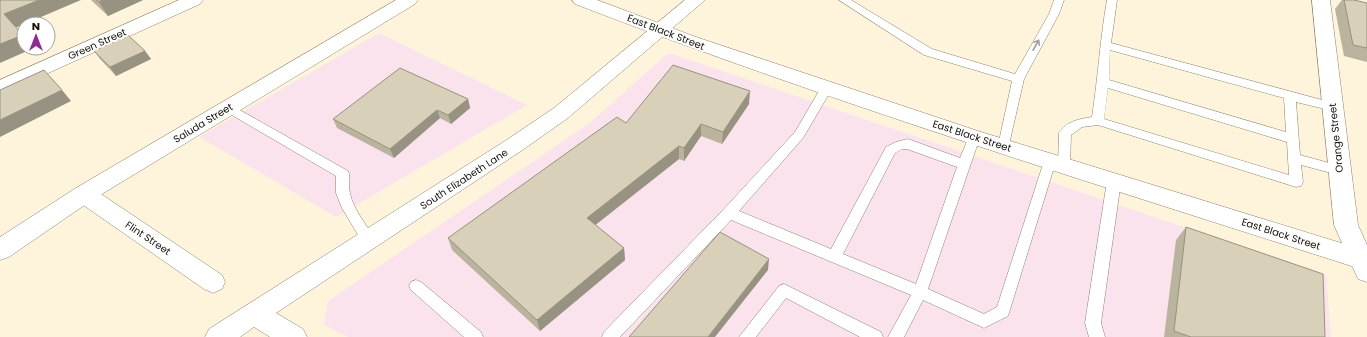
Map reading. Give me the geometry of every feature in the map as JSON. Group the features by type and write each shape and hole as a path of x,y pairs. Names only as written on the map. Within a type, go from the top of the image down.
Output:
{"street":[{"name":"Green Street","path":"0,88 194,0"},
{"name":"Saluda Street","path":"0,250 24,232 84,194 409,0"},
{"name":"East Black Street","path":"581,0 688,41 974,137 1114,181 1365,264"},
{"name":"South Elizabeth Lane","path":"218,337 369,241 561,113 696,0"},
{"name":"Orange Street","path":"1321,0 1346,225 1365,264"},
{"name":"Flint Street","path":"84,194 213,282"},
{"path":"254,314 294,337"}],"lane":[{"path":"844,0 928,52 1018,79"},
{"path":"1004,146 1018,79 1054,14 1060,0"},
{"path":"1098,121 1103,82 1105,45 1112,0"},
{"path":"1105,45 1333,107"},
{"path":"1103,82 1293,139"},
{"path":"610,337 729,213 799,136 827,87"},
{"path":"729,213 920,292 984,321 1003,311 1057,163 1065,133 1079,123 1098,121 1296,182 1290,96"},
{"path":"229,108 343,174 343,193 349,208 369,241"},
{"path":"896,337 920,292 974,137"},
{"path":"834,257 890,150 900,145 908,144 964,165"},
{"path":"1294,158 1339,170"},
{"path":"1097,337 1093,323 1114,181"},
{"path":"416,286 475,337"},
{"path":"747,337 784,290 855,333 875,337"}],"shaded area":[{"path":"379,33 527,105 336,217 199,137"},
{"path":"667,54 672,54 1326,275 1331,337 348,337 324,325 328,301 591,122"}],"building":[{"path":"0,0 39,0 4,14 16,27 16,38 0,44"},
{"path":"1344,0 1354,0 1367,3 1367,48 1353,45"},
{"path":"128,35 145,51 110,67 94,51"},
{"path":"673,65 750,91 723,132 701,124 684,148 679,146 587,218 624,248 537,320 448,238 617,117 626,123"},
{"path":"400,68 468,99 448,115 437,110 390,149 333,119"},
{"path":"44,70 62,90 0,120 0,90"},
{"path":"1186,227 1323,274 1325,337 1191,337 1174,331"},
{"path":"720,232 769,259 708,337 629,337"}]}
